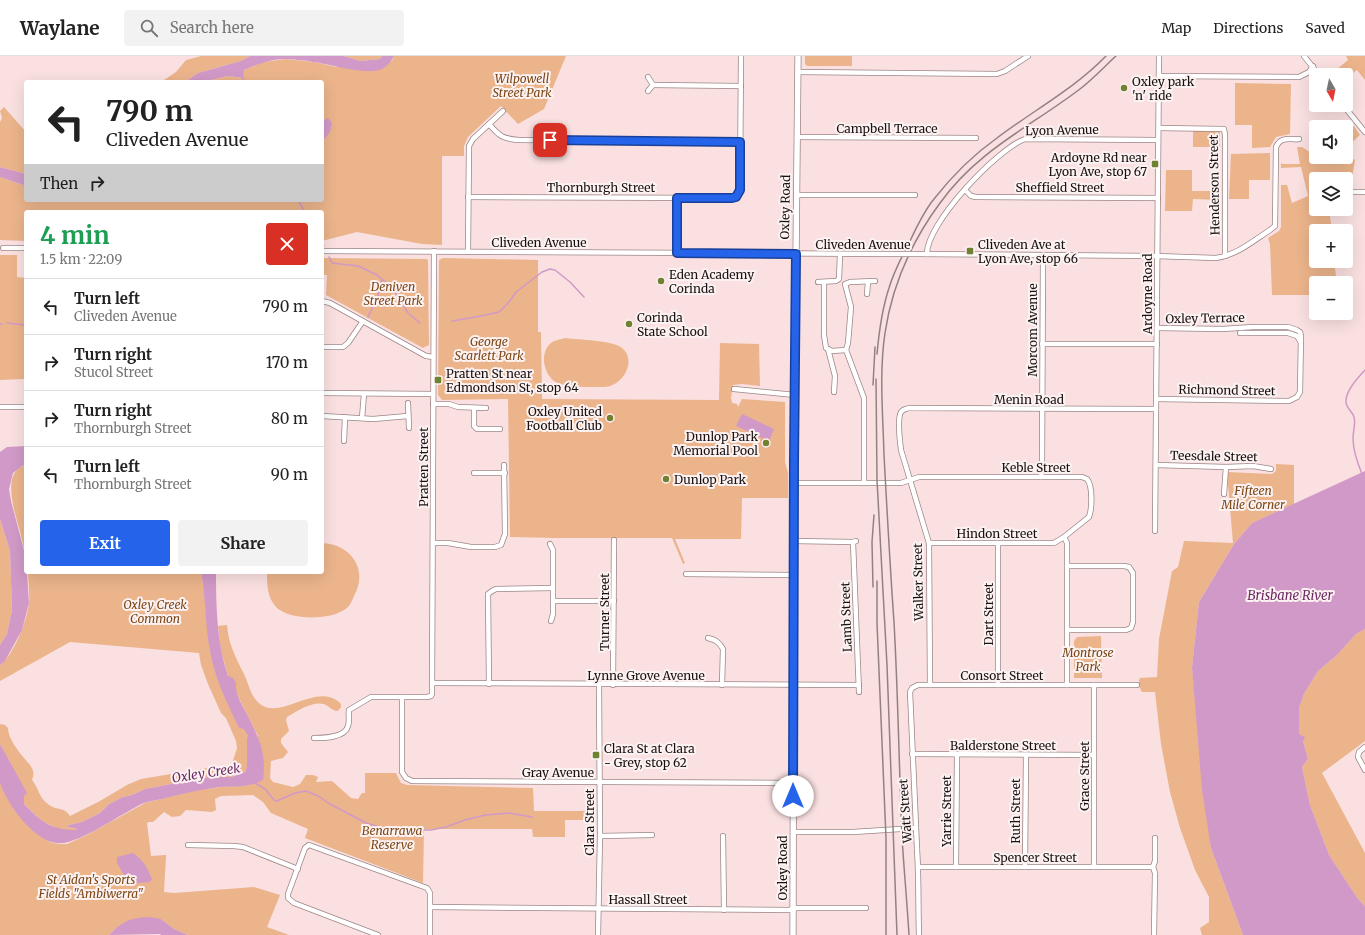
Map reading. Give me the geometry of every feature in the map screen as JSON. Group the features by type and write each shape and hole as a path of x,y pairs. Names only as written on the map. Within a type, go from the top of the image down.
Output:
{"main road":[{"name":"Oxley Road","path":"793,935 794,483 798,56"}],"street":[{"name":"Thornburgh Street","path":"468,196 677,198 736,197 740,190 741,56"},
{"path":"798,72 997,74 1005,71 1028,56"},
{"name":"Ardoyne Road","path":"1155,531 1159,56"},
{"path":"1159,76 1299,77 1309,72 1313,66 1304,56"},
{"path":"648,77 653,85"},
{"path":"653,85 740,86"},
{"path":"648,91 653,85"},
{"path":"468,251 469,146 473,139 503,111"},
{"path":"1349,112 1365,132"},
{"path":"489,124 497,134 507,139 519,140 740,142"},
{"name":"Henderson Street","path":"1159,128 1220,128 1224,131 1225,256"},
{"name":"Campbell Terrace","path":"797,137 976,138"},
{"name":"Lyon Avenue","path":"927,254 928,243 938,225 964,190 990,163 1018,141 1025,139 1158,140"},
{"name":"Cliveden Avenue","path":"324,251 927,254 1216,258 1234,254 1275,226 1276,147 1283,139 1299,139"},
{"name":"Sheffield Street","path":"964,190 971,196 976,197 1158,198"},
{"path":"1353,192 1365,192"},
{"path":"796,195 915,195"},
{"path":"677,198 677,253"},
{"path":"3,248 24,248"},
{"name":"Pratten Street","path":"402,697 431,696 433,683 434,251"},
{"path":"818,282 836,282 839,278 840,254"},
{"name":"Morcom Avenue","path":"1041,477 1043,255"},
{"path":"839,278 845,284 851,307 846,350 864,398 864,483"},
{"path":"845,284 850,282 875,281"},
{"path":"824,282 824,341 828,349 834,376 834,392"},
{"path":"867,294 868,282"},
{"path":"324,302 330,303 426,356 433,357"},
{"path":"324,347 343,347 348,343 363,321"},
{"name":"Oxley Terrace","path":"1157,328 1253,330 1292,327 1300,332 1300,392 1297,397"},
{"name":"Oxley Terrace","path":"1240,333 1253,330"},
{"path":"1042,344 1157,344"},
{"path":"828,349 832,351 846,350"},
{"path":"734,389 795,395"},
{"path":"324,393 433,394"},
{"path":"362,418 364,394"},
{"name":"Richmond Street","path":"1156,399 1289,401 1297,397"},
{"path":"408,403 409,428"},
{"path":"433,404 486,408"},
{"path":"0,407 24,407"},
{"path":"474,408 474,426 477,429 500,429"},
{"name":"Menin Road","path":"902,411 909,408 1156,409"},
{"name":"Walker Street","path":"902,411 900,414 899,439 901,450 929,543 930,685"},
{"path":"324,416 382,418 408,416"},
{"path":"344,441 345,417"},
{"path":"433,543 448,543 471,547 495,547 501,545 505,534 504,465"},
{"name":"Teesdale Street","path":"1156,465 1226,467 1253,466 1271,469"},
{"path":"1224,494 1226,467"},
{"path":"474,473 504,473"},
{"name":"Keble Street","path":"794,483 901,483 919,477 1082,478 1089,482 1091,507 1089,517 1064,537"},
{"path":"1064,537 1067,543 1067,685"},
{"name":"Hindon Street","path":"929,543 1054,543 1064,537"},
{"name":"Turner Street","path":"613,685 614,540"},
{"name":"Lamb Street","path":"794,541 855,541 859,692"},
{"name":"Dart Street","path":"998,542 998,685"},
{"path":"550,544 553,550 553,614 551,621"},
{"path":"1067,566 1124,566 1128,567 1133,573 1133,622 1131,628 1126,630 1068,630"},
{"path":"686,574 794,575"},
{"path":"489,684 488,594 492,590 496,589 553,588"},
{"path":"553,601 614,601"},
{"path":"708,638 715,640 723,649 722,685"},
{"name":"Lynne Grove Avenue","path":"433,683 794,686 858,685"},
{"name":"Clara Street","path":"598,935 600,836 599,685"},
{"name":"Grace Street","path":"1094,685 1094,867"},
{"name":"Consort Street","path":"914,686 1138,685"},
{"name":"Watt Street","path":"914,686 910,692 918,867 919,935"},
{"path":"314,738 330,737 345,731 348,728 349,723 349,710 371,697 402,697"},
{"name":"Gray Avenue","path":"402,697 402,772 406,778 412,781 793,783"},
{"path":"1365,747 1359,752 1358,757 1365,770"},
{"name":"Balderstone Street","path":"912,754 1094,755"},
{"name":"Yarrie Street","path":"956,867 957,754"},
{"name":"Ruth Street","path":"1025,867 1026,755"},
{"path":"793,832 853,832 916,828"},
{"path":"600,836 652,835"},
{"path":"724,836 724,910"},
{"path":"1154,935 1155,873 1153,867 1155,861 1155,838"},
{"path":"188,845 243,847 298,869"},
{"path":"378,935 294,903 288,898 288,894 305,848 308,845 426,888 430,893 430,935"},
{"name":"Spencer Street","path":"918,867 1153,867"},
{"name":"Hassall Street","path":"430,908 724,910 866,908"}],"green space":[{"path":"201,56 250,56 241,61 198,73 188,80 164,80 176,72 186,60"},
{"path":"344,56 382,56 380,59 360,61"},
{"name":"Wilpowell Street Park","path":"394,56 566,56 544,109 518,124 501,106 468,137 464,146 464,156 442,156 442,245 422,244 357,232 324,240 324,210 24,210 24,241 0,240 0,177 24,185 24,202 324,202 324,80 211,80 228,76 242,78 244,70 263,62 286,59 314,62 336,67 392,61"},
{"path":"805,56 852,56 852,66 807,66 805,64"},
{"path":"1346,56 1365,56 1365,80 1357,70 1353,73 1353,68 1338,68 1348,60"},
{"path":"1235,83 1291,84 1290,134 1276,137 1270,147 1252,148 1252,125 1235,125"},
{"path":"4,107 24,130 24,173 0,167 0,122 2,118 0,111"},
{"path":"1354,126 1360,135 1353,142"},
{"path":"1193,131 1220,131 1220,147 1193,147"},
{"path":"1297,147 1302,147 1309,152 1309,164 1353,164 1353,159 1355,160 1353,173 1309,172 1309,216 1330,216 1331,224 1309,224 1309,268 1335,268 1336,276 1309,276 1309,295 1272,295 1270,244 1268,238 1279,231 1281,227 1281,185 1287,185 1292,203 1308,196 1301,167 1281,168 1281,163 1300,164"},
{"path":"1270,153 1270,180 1249,180 1249,199 1229,199 1231,154"},
{"path":"1166,170 1192,170 1192,191 1220,191 1220,200 1193,199 1192,211 1165,211"},
{"path":"0,255 17,255 17,277 24,278 24,379 0,380"},
{"name":"Deniven Street Park","path":"324,258 427,259 429,345 423,348 326,295 327,275 324,275"},
{"name":"Dunlop Park","path":"443,258 538,260 538,332 541,332 542,399 719,400 720,343 759,344 760,386 742,384 733,385 731,398 732,403 737,404 738,407 742,399 785,402 785,462 788,473 788,498 742,498 741,539 675,539 685,563 683,564 672,538 510,537 508,399 442,400 438,395 439,260"},
{"path":"565,338 617,345 627,353 628,367 625,373 615,384 601,387 570,386 554,381 544,364 546,349 554,341"},
{"name":"Fifteen Mile Corner","path":"1276,464 1294,465 1294,504 1252,523 1234,544 1199,602 1192,667 1211,848 1243,935 1202,935 1200,928 1209,922 1209,897 1195,870 1180,828 1170,792 1161,744 1155,692 1142,692 1139,682 1140,678 1157,677 1159,639 1172,571 1178,567 1184,541 1233,543 1227,472 1272,474 1276,471"},
{"path":"24,466 24,549 11,494 13,475 18,469"},
{"path":"0,519 10,551 12,610 7,634 0,645"},
{"path":"324,543 332,544 349,553 358,568 358,586 351,603 341,612 322,617 301,617 282,612 273,603 267,586 267,574 324,574"},
{"name":"Oxley Creek Common","path":"28,574 201,574 210,651 248,736 247,767 245,772 240,772 231,777 208,777 145,789 123,797 109,804 100,813 82,822 69,825 67,827 75,828 77,830 61,830 43,822 24,804 24,796 0,744 0,724 5,725 8,728 8,732 14,744 32,767 32,780 41,797 47,803 65,811 70,816 141,779 207,768 229,766 232,764 237,748 236,741 226,718 221,713 208,684 201,665 199,653 70,642 0,681 0,665 10,653 19,637 28,610"},
{"path":"227,625 233,650 252,694 260,704 269,708 278,708 322,696 332,698 341,704 338,711 319,703 305,707 287,717 286,720 289,731 281,739 281,743 288,752 283,758 271,761 270,778 273,782 293,787 300,784 306,775 313,775 318,777 316,782 332,781 351,798 358,799 362,793 365,793 365,773 396,773 401,783 407,785 533,788 534,811 592,811 592,820 565,820 565,837 533,837 532,829 424,829 423,883 305,838 308,829 271,813 263,802 253,795 221,796 215,799 216,810 212,812 186,810 180,816 172,817 164,812 153,822 147,823 151,856 166,855 164,892 174,893 254,887 280,895 267,927 289,935 188,935 174,929 161,919 115,929 109,935 0,935 0,783 14,809 50,842 58,844 67,844 85,836 145,803 192,791 251,785 258,736 228,676 221,650 218,626"},
{"path":"1365,629 1365,741 1322,773 1365,853 1365,906 1358,899 1329,855 1310,805 1302,767 1308,759 1303,741 1299,735 1299,708 1304,694 1318,671 1336,656 1356,634"},
{"name":"Montrose Park","path":"1101,636 1102,678 1074,678 1074,641 1077,637"}],"water":[{"path":"250,56 344,56 360,61 380,59 382,56 394,56 391,62 386,66 375,71 348,69 307,61 277,59 244,70 243,78 228,76 211,80 188,80 198,73 241,61"},
{"path":"328,118 332,123 330,132 324,140 324,120"},
{"path":"0,167 24,173 24,185 0,177"},
{"path":"742,414 774,429 769,441 736,426"},
{"path":"24,446 24,466 13,473 9,489 24,550 24,574 27,574 29,603 22,630 5,661 0,665 0,645 7,634 12,610 10,551 0,519 0,452 7,447"},
{"name":"Brisbane River","path":"1365,471 1365,629 1356,634 1336,656 1318,671 1304,694 1299,708 1299,734 1305,737 1303,741 1308,759 1302,767 1310,805 1329,855 1358,899 1365,906 1365,935 1243,935 1211,848 1202,790 1192,667 1199,602 1234,544 1252,523"},
{"name":"Oxley Creek","path":"201,574 216,574 216,600 221,651 228,676 233,678 236,683 236,691 254,729 263,753 263,780 258,783 212,788 144,803 100,828 65,843 56,843 38,835 15,811 0,783 0,744 27,793 24,796 24,804 47,824 53,827 68,830 77,830 75,828 67,827 69,825 82,822 100,813 109,804 123,797 145,789 208,777 231,777 245,772 247,767 248,736 244,729 239,728 222,691 215,671 208,641"},
{"path":"133,853 140,858 147,868 152,880 149,882 129,884 117,863 117,857"},
{"path":"148,917 161,919 174,929 188,935 109,935 126,922 136,918"}],"waterway":[{"path":"299,202 304,210"},
{"path":"329,257 332,263 358,266 377,275 394,289 408,313 420,323"},
{"path":"452,321 499,312 516,292 542,272 550,269 555,270 570,282 584,297"},
{"path":"368,317 378,296 379,287 382,280"},
{"path":"7,323 24,325"},
{"path":"1362,474 1354,447 1353,438 1355,420 1346,401 1350,388 1365,370"},
{"path":"255,783 265,789 274,800 277,801 295,793 306,791 318,796 366,823 386,829 431,830 485,815 509,813 532,817"}],"railway":[{"path":"877,354 883,312 891,282 898,264 930,204 956,174 980,151 1081,79 1106,56"},
{"path":"909,935 902,837 895,649 882,409 882,363 888,315 898,281 912,248 940,203 955,184 971,168 1006,140 1080,89 1116,56"},
{"path":"873,385 875,347"},
{"path":"876,379 877,480 887,665 897,935"},
{"path":"873,587 872,542 874,515"},
{"path":"877,581 877,623 886,838 886,935"}],"place":[{"name":"Oxley park 'n' ride","path":"1124,88"},
{"name":"Ardoyne Rd near Lyon Ave, stop 67","path":"1155,164"},
{"name":"Cliveden Ave at Lyon Ave, stop 66","path":"970,251"},
{"name":"Eden Academy Corinda","path":"661,281"},
{"name":"Corinda State School","path":"629,324"},
{"name":"Pratten St near Edmondson St, stop 64","path":"438,380"},
{"name":"Oxley United Football Club","path":"610,418"},
{"name":"Dunlop Park Memorial Pool","path":"766,443"},
{"name":"Dunlop Park","path":"666,479"},
{"name":"Clara St at Clara - Grey, stop 62","path":"596,755"}],"route":[{"path":"550,140 740,142 740,190 736,197 677,198 677,253 796,254 793,796"}],"park label":[{"name":"George Scarlett Park","path":"489,348"},
{"name":"Benarrawa Reserve","path":"392,837"},
{"name":"St Aidan's Sports Fields \"Ambiwerra\"","path":"91,886"}]}
